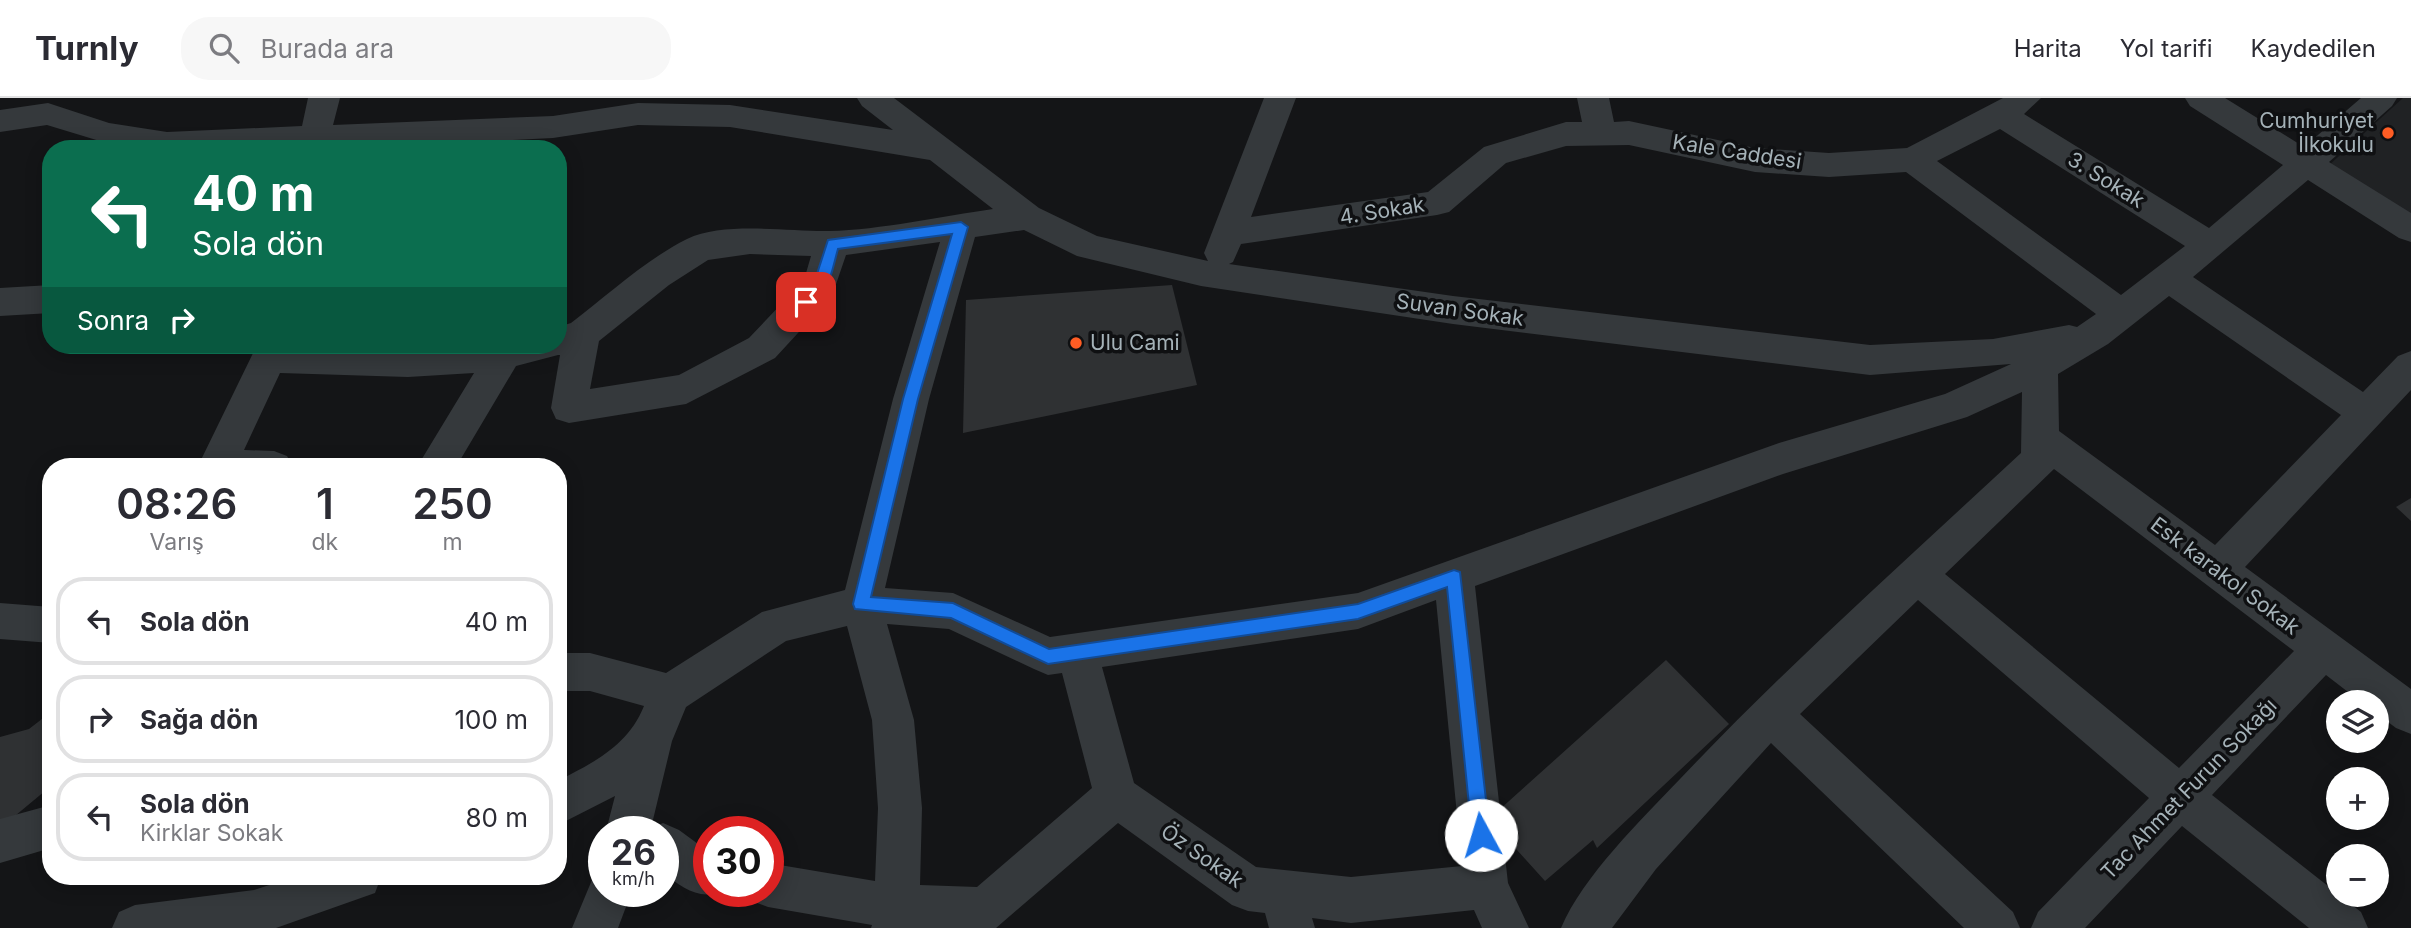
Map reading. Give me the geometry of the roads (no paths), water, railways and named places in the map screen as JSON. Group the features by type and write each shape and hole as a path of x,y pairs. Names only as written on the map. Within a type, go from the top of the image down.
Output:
{"street":[{"path":"320,140 317,120 324,98"},
{"name":"Suvan Sokak","path":"873,98 944,150 1027,218 1089,247 1213,275 1452,310 1870,360 1993,353 2108,324"},
{"path":"1213,275 1280,98"},
{"path":"1593,98 1601,134"},
{"path":"2201,98 2411,229"},
{"path":"644,816 653,736 670,694 776,625 861,604 953,611 1048,656 1358,611 1779,459 1954,407 2040,368 2108,324 2210,245 2381,98"},
{"path":"0,121 47,106 107,134 143,140"},
{"name":"Kale Caddesi","path":"1601,134 1629,133 1768,161 1829,166 1912,160 2013,106"},
{"name":"3. Sokak","path":"2013,106 2210,245"},
{"path":"364,140 553,127 638,114 730,116 944,150"},
{"name":"4. Sokak","path":"1229,233 1437,203 1495,155 1566,135 1601,134"},
{"path":"1912,160 2108,324"},
{"path":"832,244 820,286 762,348 686,388 569,408 570,337 700,248 750,241 832,244 1027,218"},
{"path":"895,918 900,808 892,720 861,604 911,399 961,227"},
{"path":"2168,278 2366,413"},
{"path":"0,302 42,300"},
{"path":"221,458 271,354"},
{"path":"305,354 417,364 514,354"},
{"path":"441,458 503,357"},
{"path":"2217,570 2411,366"},
{"path":"1584,928 1640,853 1770,714 2040,459 2040,368"},
{"name":"Esk karakol Sokak","path":"2040,438 2411,714"},
{"path":"1917,575 2182,798 2345,928"},
{"path":"1454,577 1486,886 1506,928"},
{"path":"0,621 42,624"},
{"name":"Tac Ahmet Furun Sokağı","path":"2054,928 2323,649"},
{"path":"784,888 895,918 988,919 1116,796 1077,652"},
{"path":"567,672 590,672 670,694"},
{"path":"1770,714 1997,928"},
{"path":"567,799 625,768 653,736"},
{"name":"Öz Sokak","path":"1116,796 1248,889 1287,910 1351,900 1486,886"},
{"path":"0,841 42,829"},
{"path":"135,928 216,923 336,885"},
{"path":"595,928 604,907"}],"place":[{"name":"Cumhuriyet İlkokulu","path":"2388,133"},
{"name":"Ulu Cami","path":"1076,343"}]}
